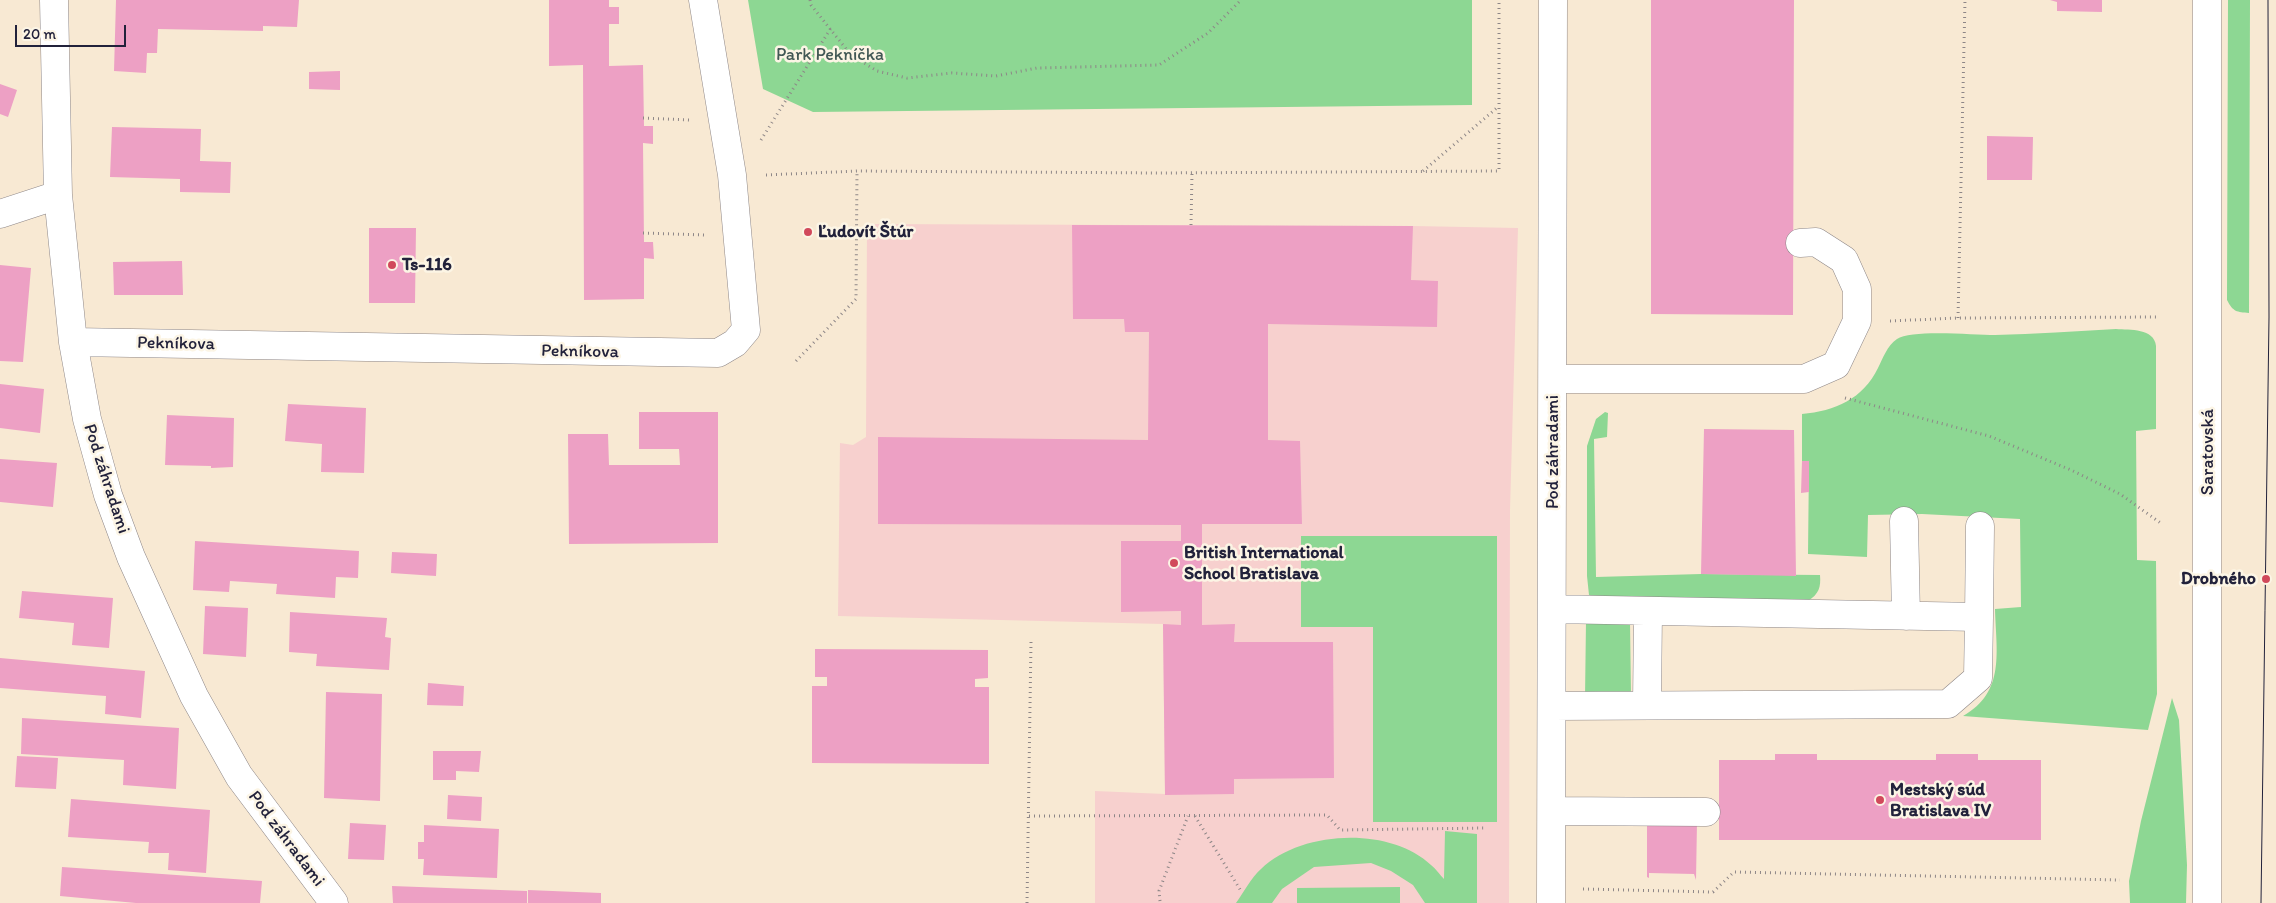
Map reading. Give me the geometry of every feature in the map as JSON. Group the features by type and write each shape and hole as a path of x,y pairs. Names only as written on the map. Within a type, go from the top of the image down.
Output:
{"street":[{"name":"Pod záhradami","path":"54,0 58,195 73,342 87,419 108,495 131,557 194,696 239,776 334,903"},
{"name":"Pekníkova","path":"73,342 711,353 718,353 735,344 746,330 732,175 703,0"},
{"name":"Pod záhradami","path":"1551,903 1553,0"},
{"name":"Saratovská","path":"2207,0 2207,903"},
{"path":"0,214 58,195"},
{"path":"1553,379 1804,379 1836,365 1857,321 1857,289 1844,260 1816,242 1800,242"},
{"path":"1904,522 1906,616"},
{"path":"1552,706 1948,704 1978,678 1980,526"},
{"path":"1552,609 1979,617"},
{"path":"1647,705 1648,611"},
{"path":"1552,811 1706,812"}],"path":[{"path":"810,0 811,5 851,55 877,71 907,78 952,73 996,76 1037,68 1159,65 1208,33 1242,0"},
{"path":"732,175 857,171 1192,173 1499,171 1499,0"},
{"path":"1958,318 1965,0"},
{"path":"759,142 831,28"},
{"path":"1422,171 1499,106"},
{"path":"643,118 692,120"},
{"path":"796,361 856,299 857,171"},
{"path":"1191,225 1192,173"},
{"path":"644,233 710,235"},
{"path":"1881,321 1958,318 2160,317"},
{"path":"1842,398 1989,436 2071,470 2120,494 2162,524"},
{"path":"1027,903 1032,641"},
{"path":"1194,815 1241,891"},
{"path":"1029,816 1327,815 1340,830 1486,828"},
{"path":"1160,901 1159,891 1188,816"},
{"path":"1580,889 1713,892 1734,872 2120,880"}],"shaded area":[{"name":"British International School Bratislava","path":"867,224 1518,228 1510,510 1509,903 1095,903 1095,791 1165,794 1163,624 838,616 840,443 853,445 866,437"}],"green space":[{"name":"Park Pekníčka","path":"748,0 1472,0 1472,105 813,112 763,89"},
{"path":"2228,0 2250,0 2249,313 2236,311 2227,300"},
{"path":"2116,329 2146,333 2151,336 2156,346 2156,429 2136,431 2137,560 2156,561 2157,694 2148,730 1963,716 1977,706 1986,695 1992,683 1997,655 1995,609 2021,607 2020,519 1922,514 1868,515 1867,557 1808,554 1809,461 1802,461 1802,414 1826,410 1847,402 1872,379 1891,345 1897,339 1904,336 1929,333 2010,335"},
{"path":"1605,412 1608,413 1607,437 1594,439 1596,577 1701,574 1820,575 1820,587 1815,596 1808,601 1599,601 1589,595 1587,576 1587,446 1596,419"},
{"path":"1301,536 1497,536 1497,822 1373,822 1373,627 1301,627"},
{"path":"1586,621 1630,622 1631,695 1585,698"},
{"path":"2172,698 2179,720 2187,865 2186,903 2130,903 2129,881 2141,821"},
{"path":"1445,831 1477,834 1477,903 1425,903 1413,885 1391,871 1371,863 1314,867 1282,889 1272,903 1236,903 1257,873 1278,856 1299,846 1322,840 1370,839 1393,844 1414,852 1433,867 1444,879"},
{"path":"1400,887 1400,903 1297,903 1297,888"}],"building":[{"path":"116,0 299,0 297,27 263,26 263,31 158,29 157,53 147,53 146,73 114,71"},
{"path":"549,0 609,0 609,7 619,7 619,24 609,24 609,66 643,65 644,126 653,126 653,144 643,143 644,242 653,242 654,259 644,258 644,299 584,300 583,65 549,66"},
{"path":"1651,0 1794,0 1793,315 1651,314"},
{"path":"2050,0 2102,0 2102,12 2057,11 2057,2"},
{"path":"340,71 340,90 309,89 309,72"},
{"path":"0,84 17,90 8,117 0,114"},
{"path":"112,127 201,129 200,161 231,162 230,193 180,192 180,179 110,177"},
{"path":"1987,136 2033,137 2032,180 1987,180"},
{"path":"1072,225 1413,226 1411,280 1438,281 1437,327 1268,324 1268,440 1300,441 1302,524 1202,524 1202,625 1235,624 1234,642 1333,642 1334,778 1234,779 1234,794 1165,795 1163,624 1181,625 1181,611 1121,612 1121,541 1181,541 1181,525 878,524 878,437 1148,440 1149,332 1125,332 1124,319 1073,319"},
{"name":"Ts-116","path":"369,228 416,228 415,303 369,303"},
{"path":"182,261 183,295 114,295 113,262"},
{"path":"0,265 31,268 23,362 0,361"},
{"path":"0,384 44,389 40,433 0,428"},
{"path":"288,404 366,408 364,473 321,472 322,444 285,441"},
{"path":"639,412 718,412 718,543 569,544 568,434 608,434 609,465 680,465 679,449 639,449"},
{"path":"167,415 234,418 233,467 211,468 211,466 165,465"},
{"path":"1704,429 1794,430 1796,576 1701,574"},
{"path":"0,459 57,463 53,507 0,502"},
{"path":"1802,461 1809,461 1809,492 1801,493"},
{"path":"195,541 359,551 358,578 336,577 335,598 276,594 277,584 230,581 229,592 193,590"},
{"path":"392,552 437,554 436,576 391,573"},
{"path":"22,591 113,598 109,648 72,645 74,623 19,618"},
{"path":"205,606 248,608 246,657 203,654"},
{"path":"290,612 387,618 385,637 391,638 389,670 316,666 317,654 289,652"},
{"path":"815,649 988,650 988,678 975,679 975,687 989,687 989,764 812,763 812,686 827,686 827,677 815,677"},
{"path":"0,658 145,671 141,718 105,714 106,696 0,688"},
{"path":"428,683 464,686 463,706 427,705"},
{"path":"326,692 382,694 380,801 324,798"},
{"path":"22,718 179,728 176,789 123,785 124,760 21,754"},
{"path":"433,751 481,751 479,772 456,771 456,780 433,780"},
{"name":"Mestský súd Bratislava IV","path":"1775,754 1817,754 1817,760 1936,760 1936,754 1978,754 1978,760 2041,760 2041,840 1719,840 1719,760 1775,760"},
{"path":"17,756 58,758 56,789 15,787"},
{"path":"448,795 482,797 481,821 447,819"},
{"path":"71,799 210,810 206,873 168,870 169,853 148,853 149,842 68,837"},
{"path":"1647,822 1697,822 1696,880 1694,874 1649,873 1649,878 1647,877"},
{"path":"350,823 386,825 384,860 348,859"},
{"path":"424,825 499,829 497,878 423,875 424,859 418,859 418,842 424,842"},
{"path":"62,867 262,881 260,903 136,903 60,896"},
{"path":"392,886 527,891 527,903 393,903"},
{"path":"528,890 601,893 601,903 528,903"}],"tram line":[{"path":"2261,903 2269,317 2268,0"}],"place":[{"name":"Ľudovít Štúr","path":"808,232"},
{"name":"Ts-116","path":"392,265"},
{"name":"British International School Bratislava","path":"1174,563"},
{"name":"Drobného","path":"2266,579"},
{"name":"Mestský súd Bratislava IV","path":"1880,800"}]}
